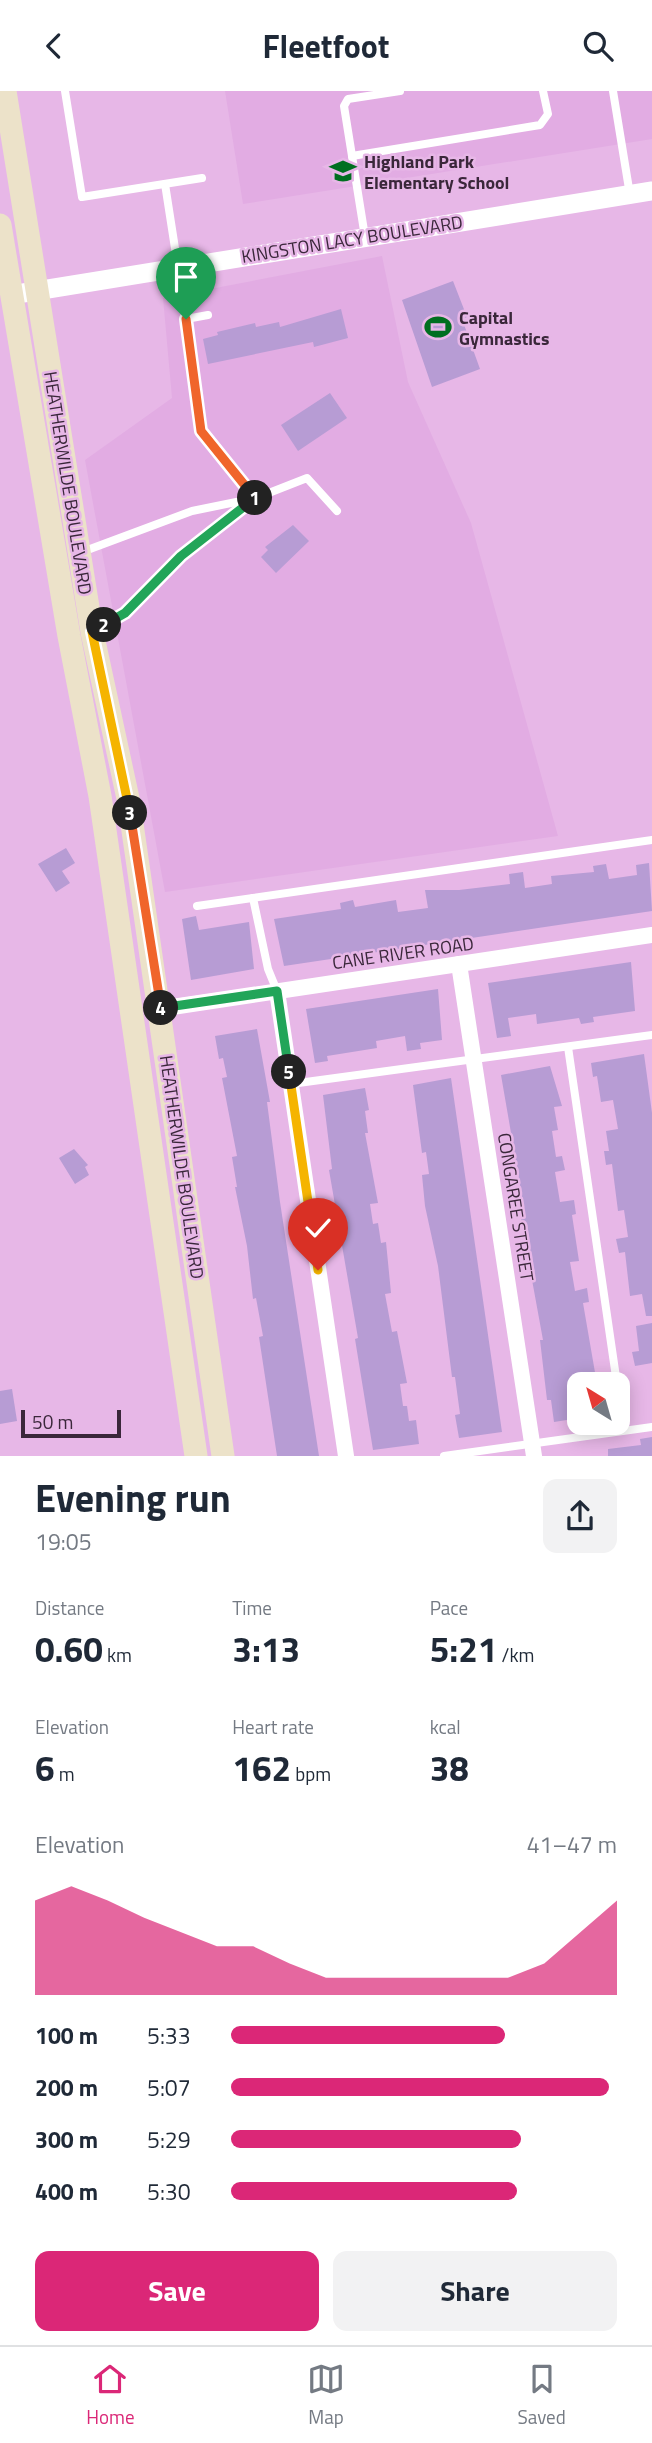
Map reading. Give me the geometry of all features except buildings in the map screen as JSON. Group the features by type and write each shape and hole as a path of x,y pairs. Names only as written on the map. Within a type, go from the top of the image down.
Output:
{"main road":[{"name":"HEATHERWILDE BOULEVARD","path":"5,91 92,632 129,803 223,1456"},
{"name":"HEATHERWILDE BOULEVARD","path":"0,225 69,636 100,796 196,1456"},
{"path":"69,636 92,632"}],"street":[{"name":"KINGSTON LACY BOULEVARD","path":"11,295 652,191"},
{"name":"CANE RIVER ROAD","path":"159,1009 459,964 651,939"},
{"name":"CONGAREE STREET","path":"459,964 533,1450"},
{"path":"277,991 346,1456"}],"lane":[{"path":"65,91 82,197 202,178"},
{"path":"365,237 344,106 348,99 400,91"},
{"path":"352,156 540,125 548,114 543,91"},
{"path":"613,91 630,195"},
{"path":"165,184 181,267 201,431 256,498"},
{"path":"186,319 208,315"},
{"path":"79,553 192,511 256,498 307,478 337,511"},
{"path":"92,632 125,613 181,556 256,498"},
{"path":"197,906 652,840"},
{"path":"253,898 268,969 277,991"},
{"path":"291,1084 652,1035"},
{"path":"568,1047 615,1372"},
{"path":"630,1430 652,1427"},
{"path":"444,1456 533,1450 603,1435"}],"shaded area":[{"name":"Highland Park Elementary School","path":"225,91 652,91 652,139 243,204"},
{"path":"382,256 408,382 471,523 558,836 165,892 85,460 172,398 163,298"}],"place":[{"name":"Highland Park Elementary School","path":"343,171"},
{"name":"Capital Gymnastics","path":"438,327"}],"route":[{"path":"186,319 201,431 256,498 181,556 125,613 92,632 129,803 159,1009 277,991 318,1270"}]}
